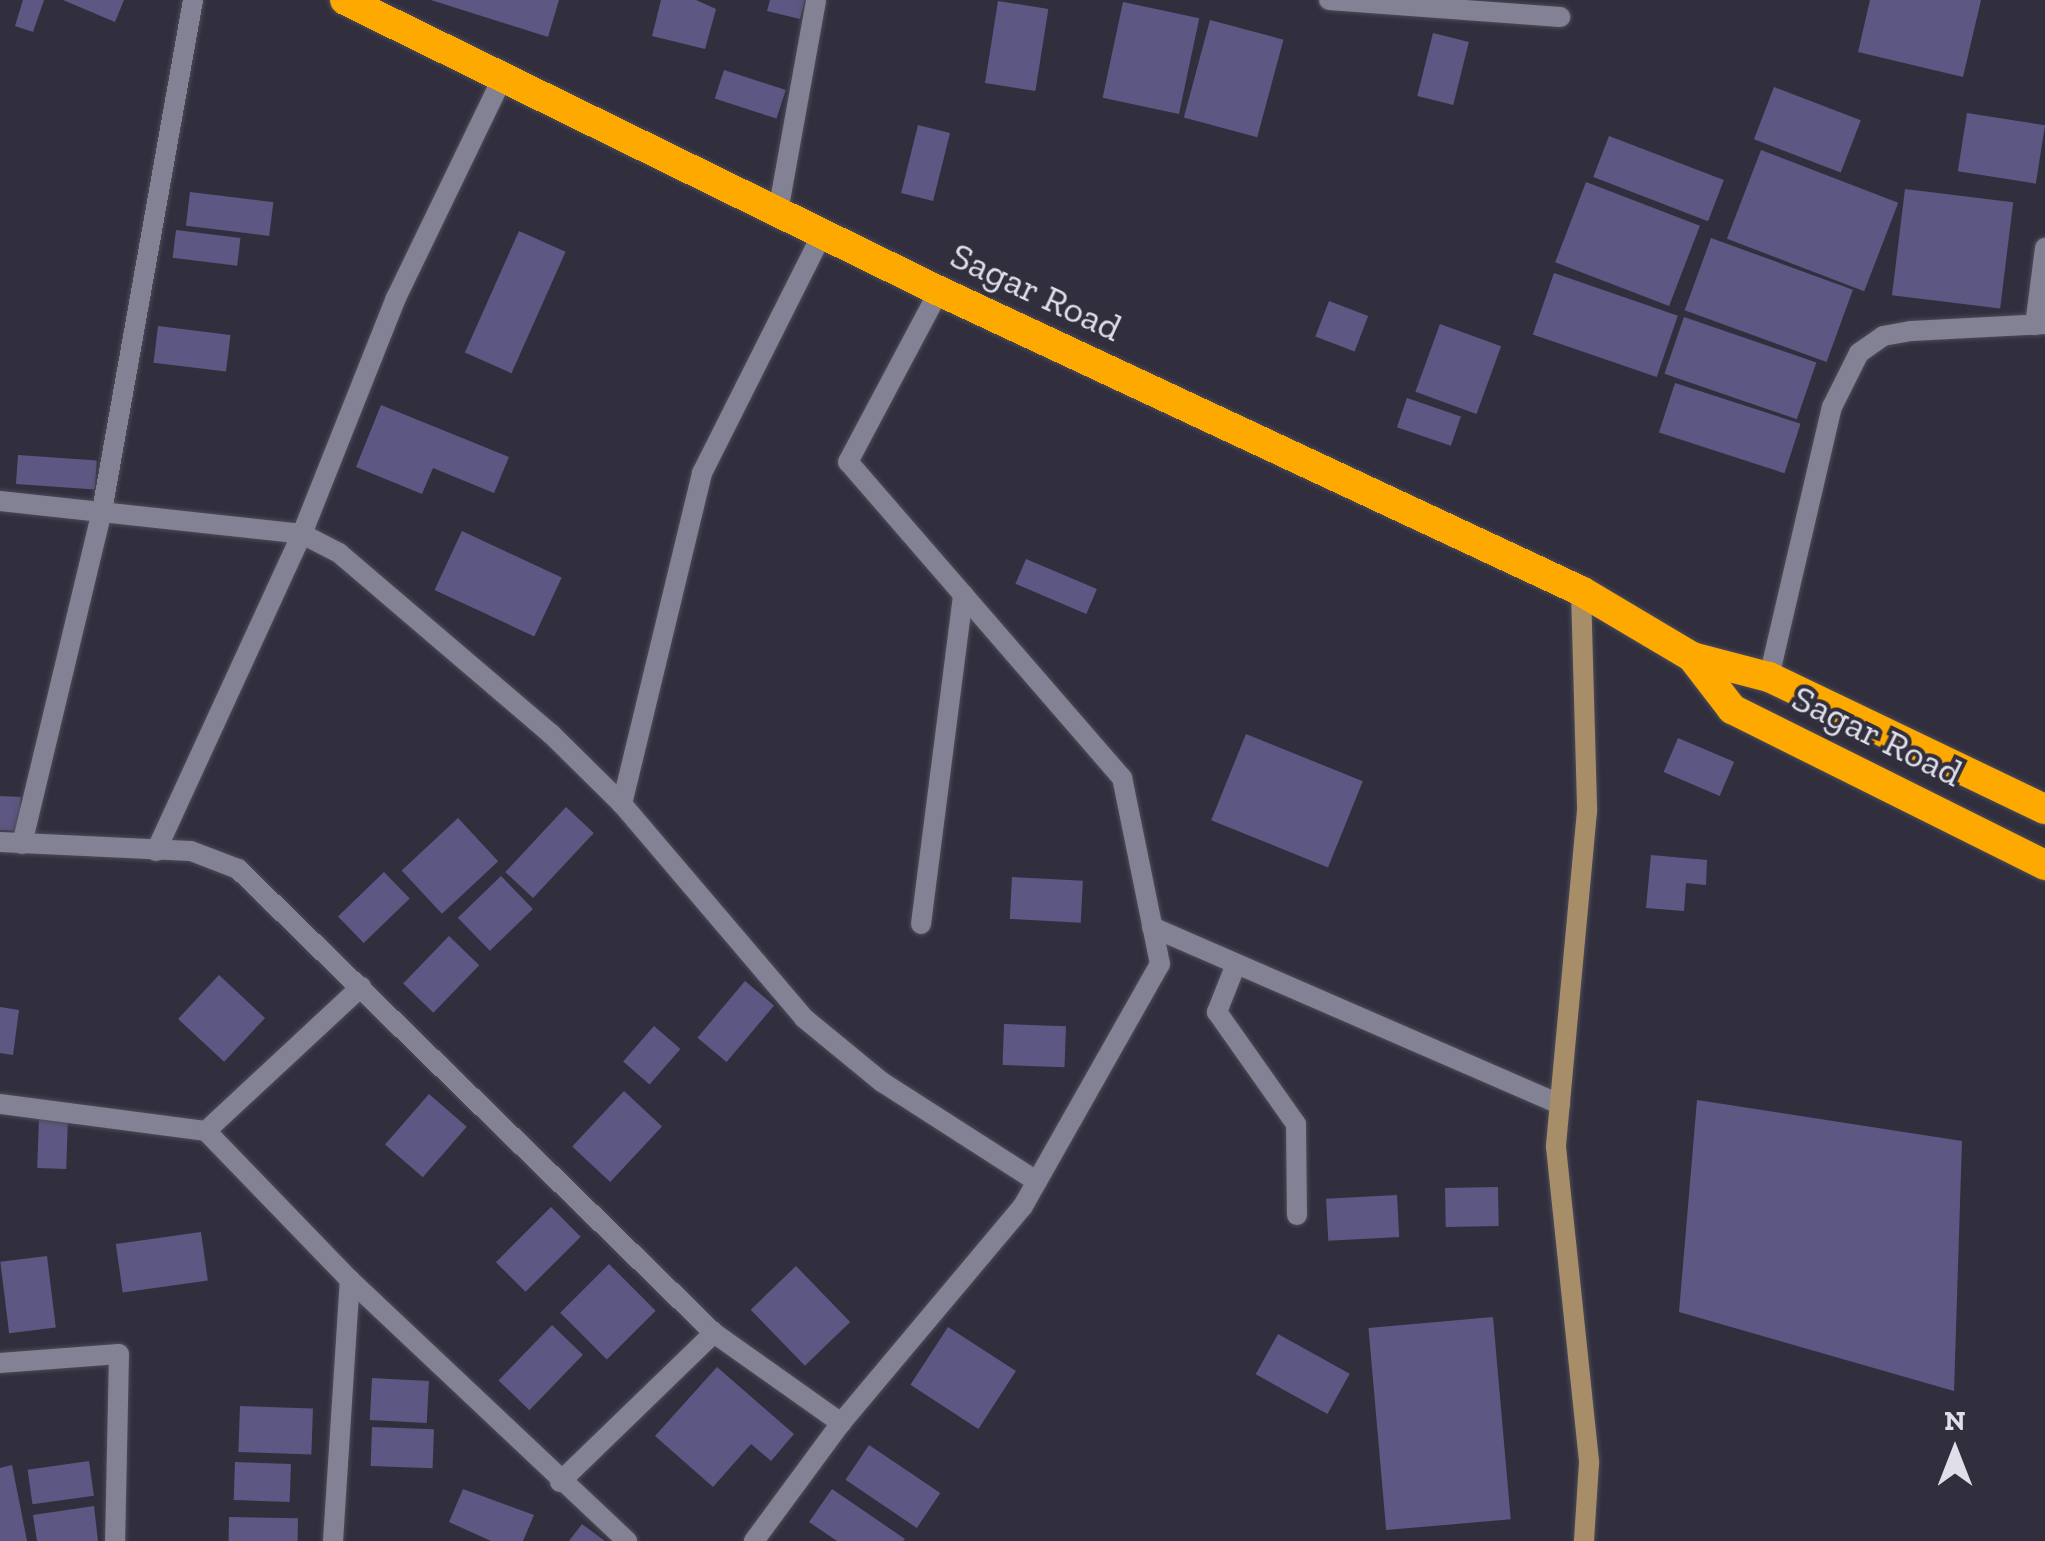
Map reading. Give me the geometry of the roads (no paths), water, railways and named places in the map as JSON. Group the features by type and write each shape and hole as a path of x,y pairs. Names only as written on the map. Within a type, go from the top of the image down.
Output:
{"highway":[{"name":"Sagar Road","path":"345,0 939,291 1581,592 1692,657 1770,677 2045,809"},
{"name":"Sagar Road","path":"1692,657 1732,708 2045,865"}],"main road":[{"path":"1581,592 1587,812 1556,1147 1589,1463 1584,1541"}],"street":[{"path":"22,844 102,511 193,0"},
{"path":"778,212 816,0"},
{"path":"1329,0 1560,16"},
{"path":"156,851 302,534 396,298 502,77"},
{"path":"622,804 702,473 822,234"},
{"path":"1770,677 1832,407 1860,352 1883,336 1912,330 2040,324 2045,248"},
{"path":"754,1541 841,1422 1036,1181 1160,964 1122,778 848,462 939,291"},
{"path":"0,500 302,534 369,574 622,804 804,1018 882,1082 1036,1181"},
{"path":"920,924 963,595"},
{"path":"0,842 217,856 238,868 714,1333 841,1422"},
{"path":"1152,928 1560,1104"},
{"path":"1236,964 1217,1012 1296,1124 1297,1214"},
{"path":"206,1131 362,988"},
{"path":"0,1104 206,1131 350,1280 560,1482 627,1541"},
{"path":"333,1541 350,1280"},
{"path":"560,1482 714,1333"},
{"path":"0,1363 119,1354 114,1541"}]}
